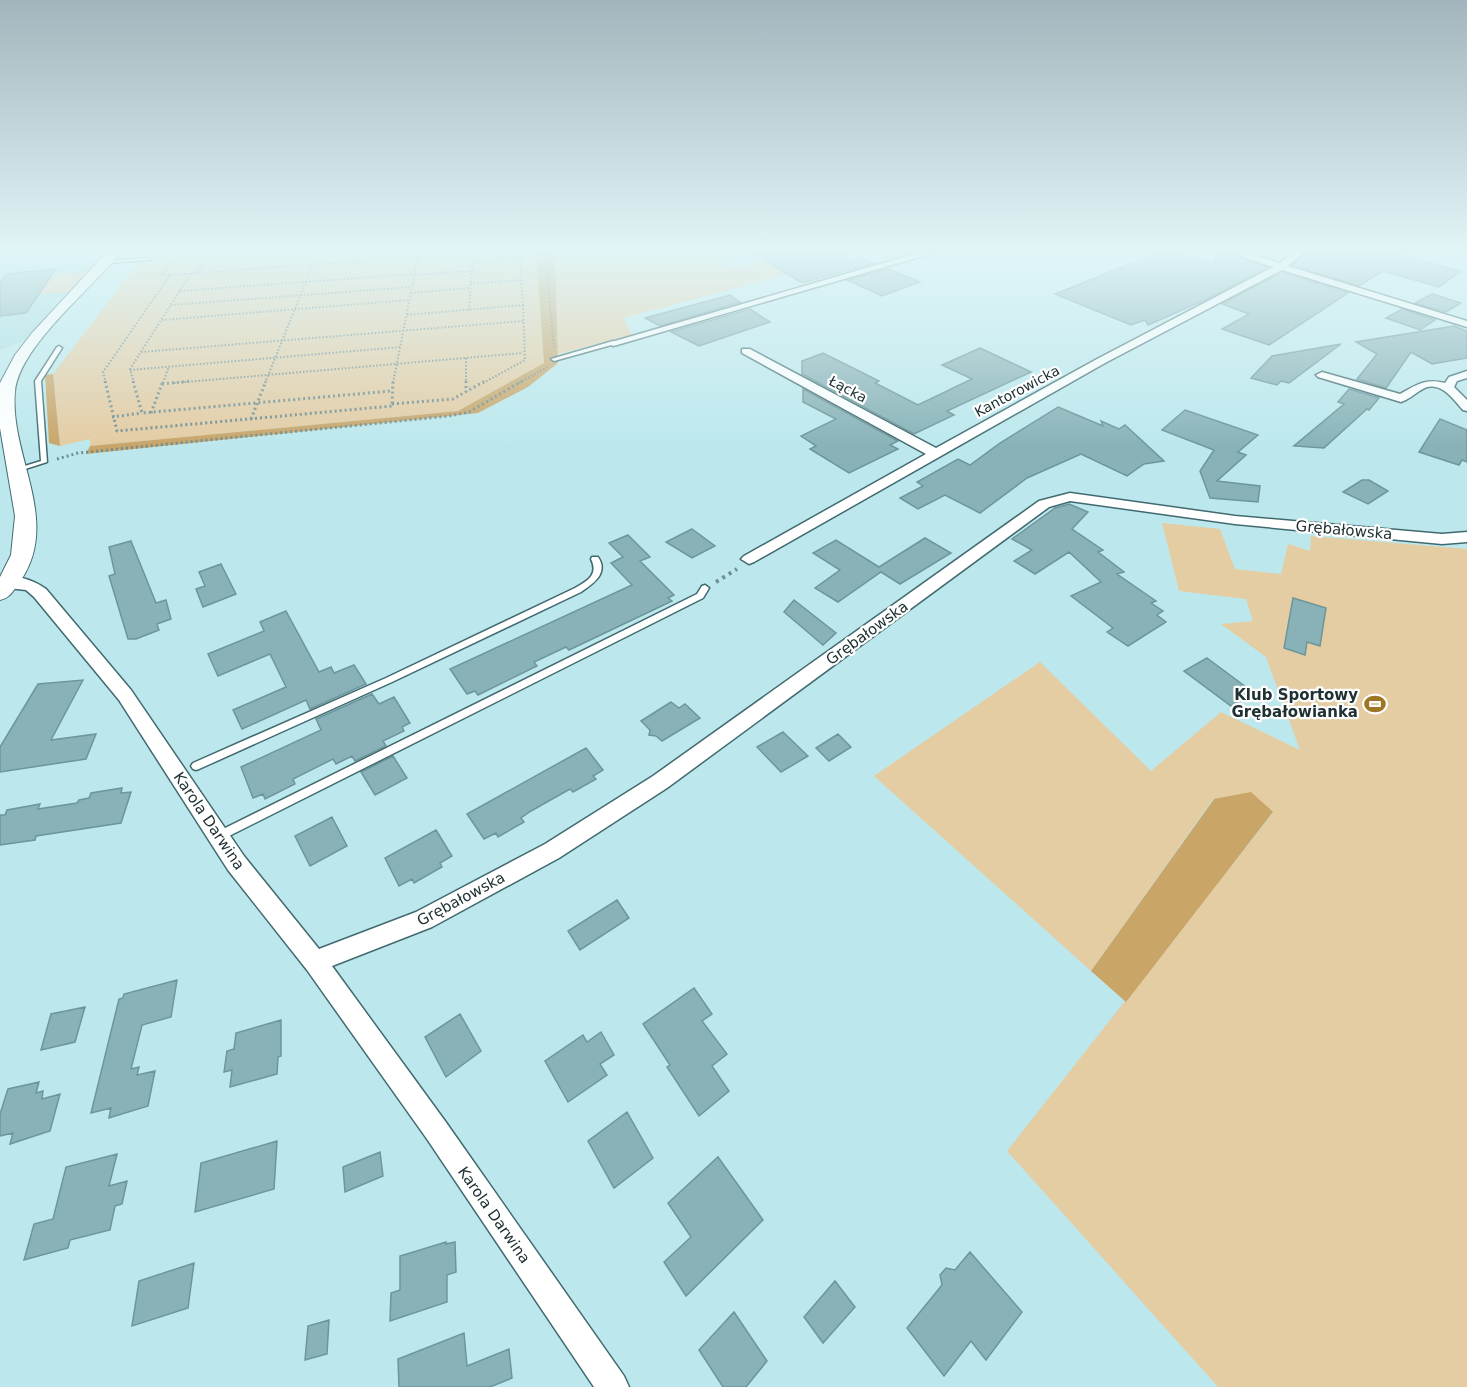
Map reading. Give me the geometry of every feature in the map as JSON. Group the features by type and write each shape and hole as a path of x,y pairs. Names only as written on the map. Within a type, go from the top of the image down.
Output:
{"street":[{"name":"Karola Darwina","path":"4,588 25,553 26,535 24,493 17,470 7,417 7,386 24,351 55,317"},
{"path":"613,343 705,317"},
{"name":"Kantorowicka","path":"749,559 935,453 1188,317"},
{"path":"1443,317 1467,324"},
{"path":"4,354 24,351"},
{"name":"Łącka","path":"746,351 935,453"},
{"path":"1448,387 1454,378 1467,374"},
{"path":"1322,375 1401,398 1422,383 1430,382 1448,387 1467,407"},
{"name":"Grębałowska","path":"315,962 424,920 562,844 660,782 1044,504 1070,497 1245,521 1442,538 1467,537"},
{"name":"Karola Darwina","path":"4,588 30,585 40,592 125,695 236,863 315,962 436,1130 612,1387"}],"lane":[{"path":"554,359 613,343"},
{"path":"17,470 44,462 38,381 59,348"},
{"path":"196,766 350,698 578,590 593,580 598,573 595,560"},
{"path":"218,837 700,596 708,587"}],"path":[{"path":"141,317 103,372 117,431 453,399 525,360 523,317"},
{"path":"142,413 130,370 163,317"},
{"path":"161,320 201,317"},
{"path":"251,419 292,317"},
{"path":"392,404 394,393 391,391 407,317"},
{"path":"44,462 78,453 449,417 469,412 537,374 554,359 550,317"},
{"path":"141,352 523,321"},
{"path":"130,370 401,347"},
{"path":"162,384 523,352"},
{"path":"466,358 466,393"},
{"path":"151,413 169,366"},
{"path":"112,417 391,391"},
{"path":"708,587 743,566 749,559"}],"shaded area":[{"path":"0,317 51,317 33,338 0,350"},
{"path":"97,317 541,317 544,363 458,411 90,446 90,439 60,446 53,374"},
{"path":"541,317 557,317 558,363 528,387 478,413 86,454 90,446 458,411 544,363"},
{"path":"557,317 629,317 624,318 632,335 558,354"},
{"path":"53,374 60,446 49,443 45,375"},
{"path":"1162,523 1220,529 1235,569 1281,574 1288,544 1310,551 1311,536 1467,549 1467,1387 1218,1387 1007,1151 1273,813 1213,799 1091,971 874,776 1040,662 1151,771 1221,712 1300,750 1266,657 1221,624 1253,621 1246,599 1179,591"},
{"path":"1251,792 1273,812 1126,1002 1091,971 1214,799"}],"building":[{"path":"650,317 691,317 660,326 645,318"},
{"path":"723,317 762,317 770,322 699,346 671,332"},
{"path":"1111,317 1167,317 1148,325 1145,320 1131,325"},
{"path":"1244,317 1312,317 1269,345 1222,329"},
{"path":"1425,317 1435,320 1420,330 1386,318"},
{"path":"1454,326 1467,331 1467,358 1432,364 1411,352 1386,388 1357,379 1377,354 1356,342"},
{"path":"1341,344 1289,383 1281,381 1277,385 1251,378 1272,356"},
{"path":"980,348 1031,372 947,411 954,415 914,434 802,374 802,361 823,353 879,381 875,383 918,405 972,379 942,365"},
{"path":"803,389 898,441 890,445 898,449 849,473 810,449 816,446 801,436 836,419 803,402"},
{"path":"1349,389 1379,398 1369,410 1367,409 1324,448 1294,446 1344,404 1338,402"},
{"path":"1058,407 1103,426 1101,421 1119,429 1125,425 1164,461 1144,464 1127,476 1081,454 1027,478 980,513 945,495 918,509 900,498 923,486 917,482 958,459 970,465 1000,443"},
{"path":"1185,410 1258,435 1238,452 1246,455 1217,481 1260,486 1258,502 1210,498 1200,471 1214,450 1162,430"},
{"path":"1440,419 1467,430 1467,462 1462,460 1459,465 1419,452"},
{"path":"1362,480 1369,480 1388,491 1368,504 1343,492"},
{"path":"1069,504 1088,512 1072,529 1103,550 1098,552 1124,572 1117,574 1156,601 1151,603 1163,611 1157,615 1166,622 1128,646 1107,632 1113,628 1071,596 1101,582 1069,552 1035,574 1014,561 1032,550 1012,539 1055,508"},
{"path":"692,529 715,546 692,558 666,542"},
{"path":"628,535 650,557 640,561 674,595 668,598 672,601 569,650 566,647 534,662 537,666 478,695 475,691 467,694 450,669 632,585 611,563 623,557 609,543"},
{"path":"925,538 951,553 900,584 881,572 838,602 815,588 840,570 813,553 836,540 879,567"},
{"path":"131,541 156,603 166,600 171,619 157,624 159,630 136,639 128,639 109,576 115,574 109,547"},
{"path":"221,564 236,594 203,607 196,589 205,586 199,572"},
{"path":"1293,598 1326,608 1320,646 1307,642 1305,655 1284,648"},
{"path":"794,600 836,633 823,645 784,612"},
{"path":"286,611 319,672 331,667 334,673 354,665 366,684 310,709 306,700 242,729 233,710 286,687 270,654 218,676 208,654 264,631 260,622"},
{"path":"1207,658 1254,693 1231,706 1184,671"},
{"path":"83,680 51,740 96,734 86,759 0,772 0,747 38,684"},
{"path":"372,694 379,704 394,697 410,723 402,727 404,731 383,741 386,746 355,761 352,756 336,764 333,759 293,779 295,784 265,799 263,794 253,798 241,767 321,730 316,719"},
{"path":"671,702 679,708 685,704 700,718 662,741 656,736 649,735 650,730 641,721"},
{"path":"783,732 808,756 781,772 757,747"},
{"path":"838,734 851,747 829,761 816,748"},
{"path":"586,748 603,770 593,776 596,779 573,792 570,789 531,811 521,818 524,822 498,837 496,833 484,839 467,814"},
{"path":"393,756 407,778 375,795 361,772"},
{"path":"122,788 121,793 131,792 121,823 36,836 35,840 0,845 0,815 5,815 7,810 40,804 38,809 77,803 79,800 89,798 91,793"},
{"path":"332,817 347,846 310,866 295,836"},
{"path":"436,830 452,856 440,863 442,867 414,883 412,879 399,886 385,858"},
{"path":"617,900 629,918 580,950 568,931"},
{"path":"177,980 171,1017 142,1025 131,1069 139,1067 137,1075 155,1071 148,1106 109,1118 111,1108 91,1113 119,999 123,998 124,994"},
{"path":"694,988 712,1014 702,1021 727,1054 712,1066 729,1091 699,1116 667,1067 670,1065 643,1024"},
{"path":"85,1007 75,1042 41,1050 51,1014"},
{"path":"460,1014 481,1051 446,1077 425,1037"},
{"path":"281,1020 281,1056 278,1057 277,1074 230,1087 232,1070 224,1072 227,1051 234,1049 236,1033"},
{"path":"601,1032 614,1055 600,1064 607,1075 568,1102 545,1061 583,1035 587,1042"},
{"path":"39,1082 36,1093 43,1091 42,1099 60,1094 50,1131 10,1144 13,1133 0,1136 0,1114 8,1089"},
{"path":"627,1112 653,1158 614,1188 588,1141"},
{"path":"277,1141 274,1189 195,1212 201,1163"},
{"path":"380,1152 383,1176 345,1192 343,1167"},
{"path":"117,1154 109,1186 127,1181 122,1204 115,1206 110,1230 70,1240 68,1248 24,1260 34,1224 53,1219 66,1167"},
{"path":"718,1157 763,1220 686,1296 664,1262 691,1237 668,1203"},
{"path":"446,1242 446,1244 455,1242 456,1272 447,1275 447,1302 390,1321 391,1293 400,1290 400,1256"},
{"path":"970,1252 1022,1312 986,1360 971,1341 944,1376 907,1328 942,1285 940,1275 946,1268 955,1270"},
{"path":"194,1263 188,1308 132,1326 139,1281"},
{"path":"835,1281 855,1307 823,1343 804,1317"},
{"path":"734,1312 767,1361 746,1387 723,1387 699,1350"},
{"path":"329,1320 327,1354 305,1360 308,1326"},
{"path":"464,1333 467,1366 509,1349 512,1378 490,1387 399,1387 398,1359"}],"place":[{"name":"Klub Sportowy Grębałowianka","path":"1375,704"}]}
